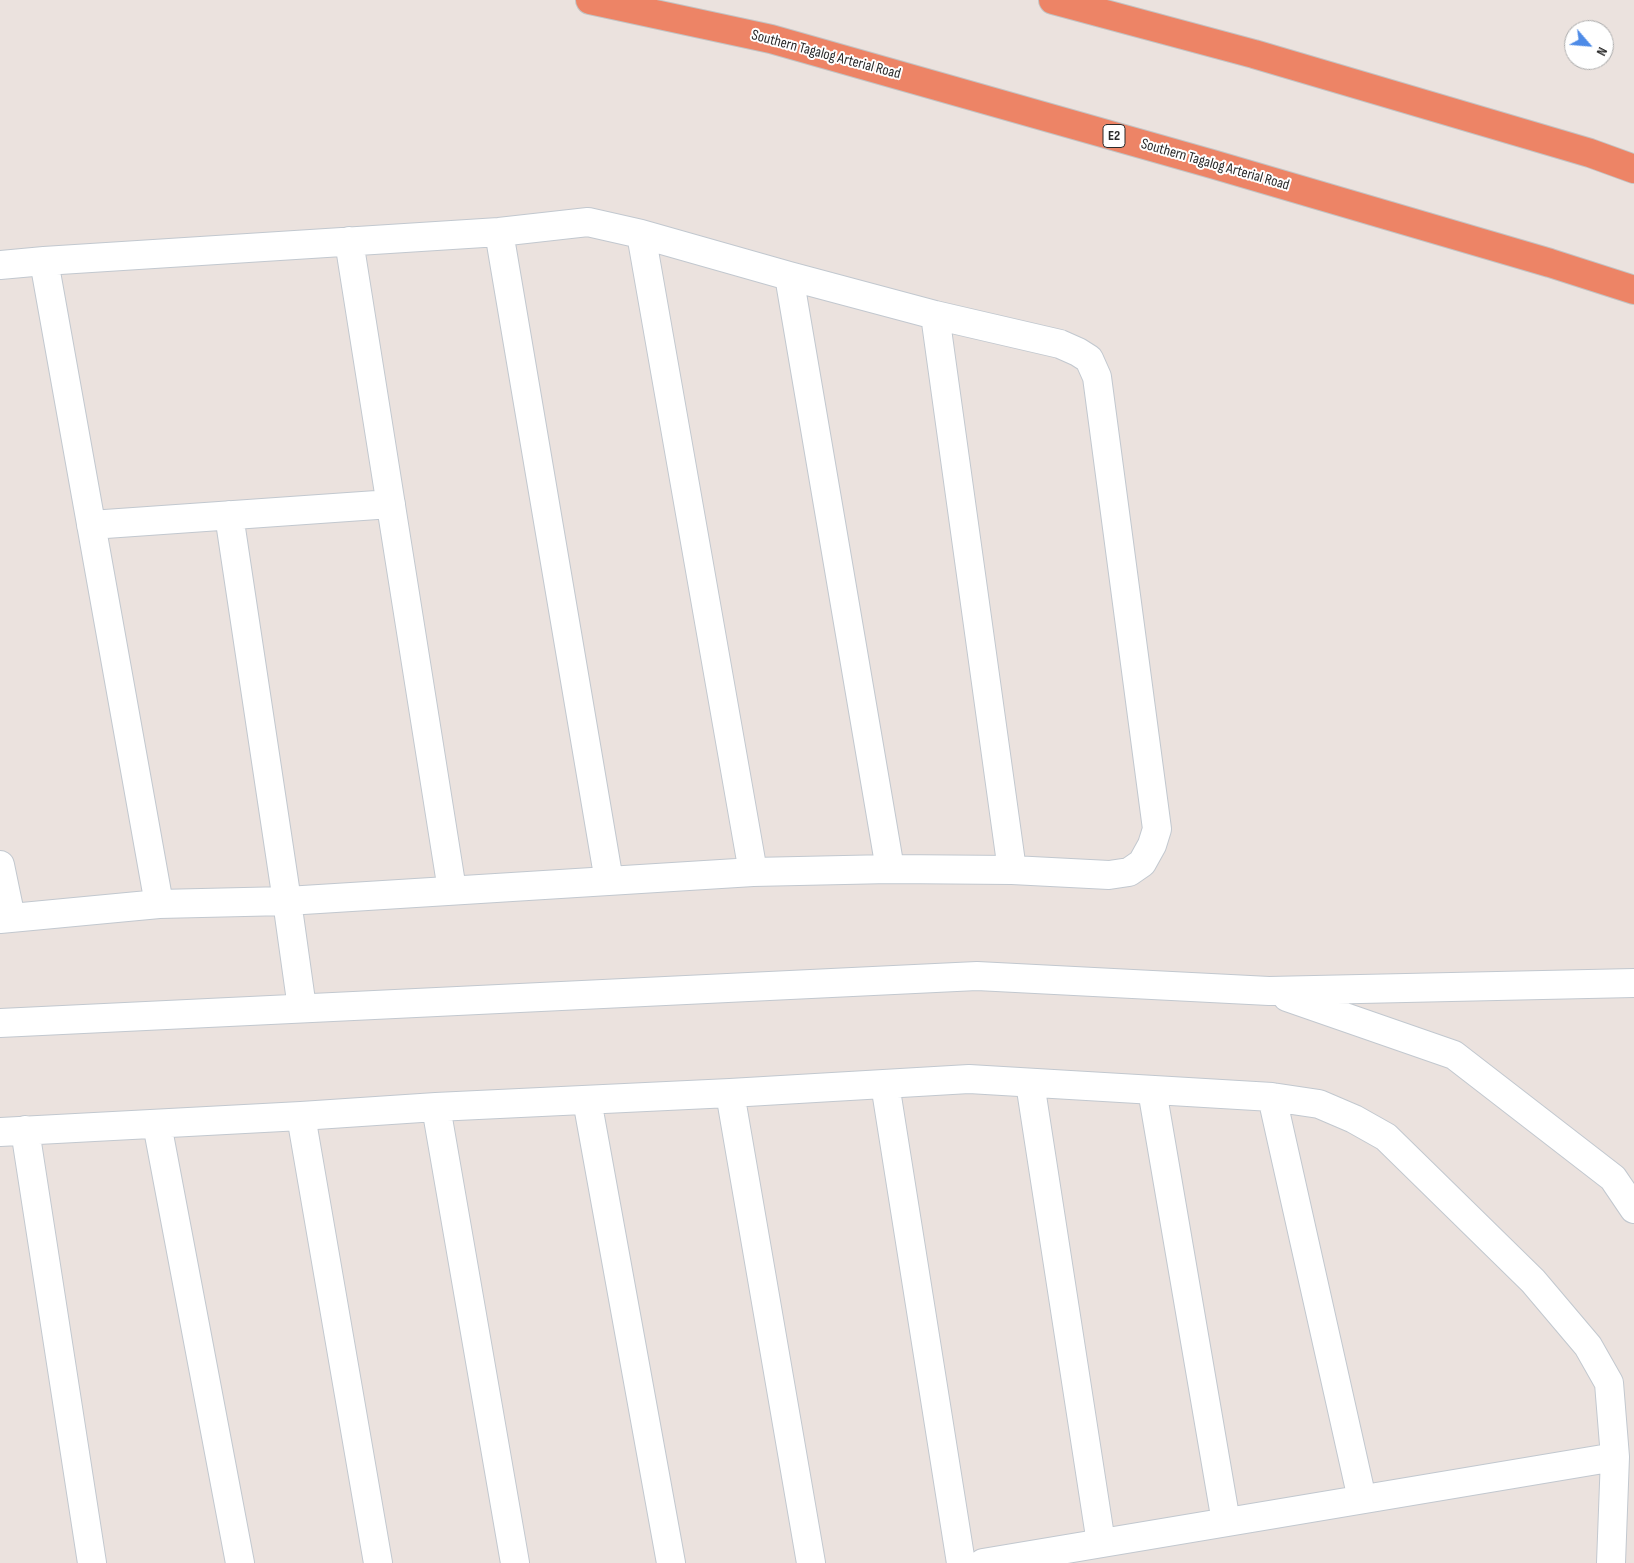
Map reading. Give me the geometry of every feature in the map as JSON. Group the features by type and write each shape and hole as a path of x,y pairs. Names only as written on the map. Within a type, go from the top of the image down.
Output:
{"highway":[{"name":"Southern Tagalog Arterial Road","path":"590,0 771,39 1212,164 1550,263 1634,290"},
{"path":"1054,0 1254,54 1590,153 1634,169"}],"street":[{"path":"0,264 499,232 588,222 641,234 935,315 1060,344 1078,352 1089,359 1097,377 1157,829 1152,845 1142,863 1129,872 1109,875 1012,870 890,869 753,872 287,901 159,904 5,919 0,865"},
{"path":"499,232 609,881"},
{"path":"641,234 753,872"},
{"path":"349,241 452,890"},
{"path":"44,260 159,904"},
{"path":"789,276 890,869"},
{"path":"935,315 1012,870"},
{"path":"91,525 391,504"},
{"path":"229,516 302,1008"},
{"path":"0,1024 977,976 1269,991 1634,983"},
{"path":"1269,991 1454,1055 1613,1178 1634,1210"},
{"path":"92,1563 13,1131 970,1079 1272,1097 1318,1104 1354,1119 1386,1137 1533,1281 1588,1346 1609,1383 1615,1457 1611,1563"},
{"path":"1030,1082 1101,1543"},
{"path":"885,1084 961,1563"},
{"path":"1152,1090 1226,1522"},
{"path":"730,1093 811,1563"},
{"path":"1272,1097 1362,1499"},
{"path":"587,1100 671,1563"},
{"path":"436,1107 515,1563"},
{"path":"301,1116 378,1563"},
{"path":"157,1124 240,1563"},
{"path":"983,1563 1615,1457"}]}
